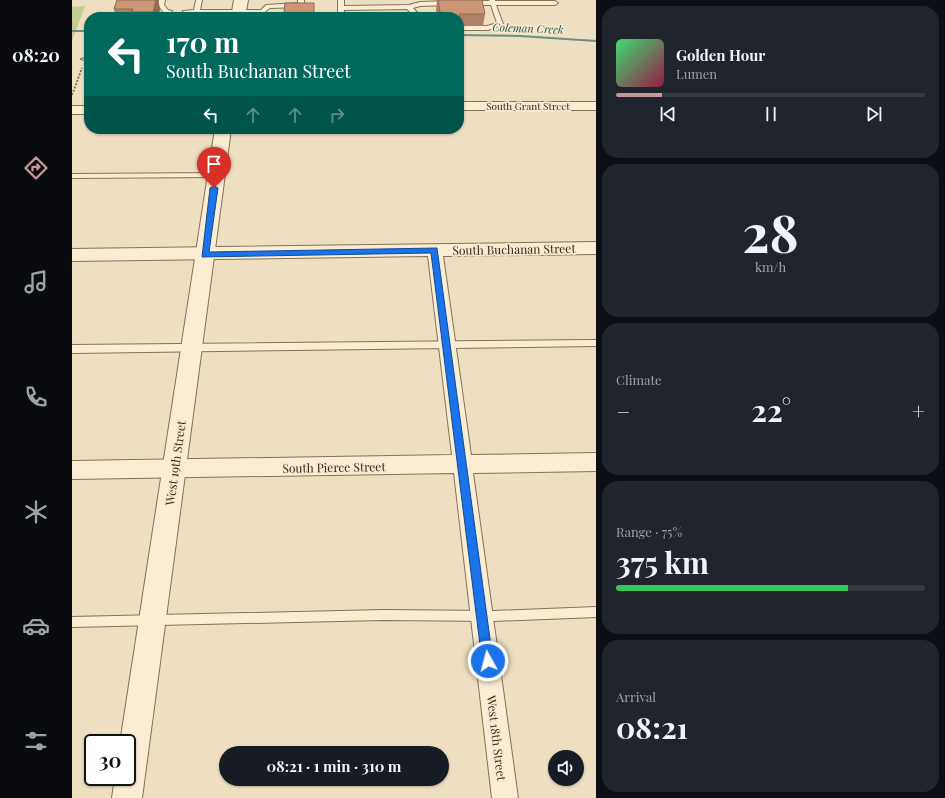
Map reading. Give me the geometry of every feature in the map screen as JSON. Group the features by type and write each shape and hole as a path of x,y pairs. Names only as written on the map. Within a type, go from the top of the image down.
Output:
{"street":[{"name":"South Grant Street","path":"464,106 596,106"},
{"path":"72,110 84,110"},
{"name":"West 19th Street","path":"127,798 222,134"},
{"name":"South Buchanan Street","path":"72,256 596,248"},
{"name":"West 18th Street","path":"435,250 505,798"},
{"name":"South Pierce Street","path":"72,470 596,462"}],"lane":[{"path":"162,0 161,5 166,12 170,12"},
{"path":"197,12 199,0"},
{"path":"341,0 341,12"},
{"path":"464,28 488,28 500,24 493,2"},
{"path":"185,12 239,10 262,12 268,6 301,3 309,5"},
{"path":"352,12 409,7 420,4 458,3"},
{"path":"465,3 555,3"},
{"path":"409,7 414,12"},
{"path":"72,176 216,175"},
{"path":"72,349 596,343"},
{"path":"72,622 596,612"}],"path":[{"path":"72,95 84,66"}],"green space":[{"path":"85,6 74,36 72,41 72,7"}],"building":[{"path":"117,0 156,0 153,12 132,12 133,9 114,9"},
{"path":"438,0 482,0 485,14 464,14 464,12 440,12"},
{"path":"285,3 314,3 314,12 284,12"}],"waterway":[{"name":"Coleman Creek","path":"72,31 84,31"},
{"name":"Coleman Creek","path":"464,35 520,36 596,41"}],"route":[{"path":"214,188 205,255 435,250 488,661"}]}
